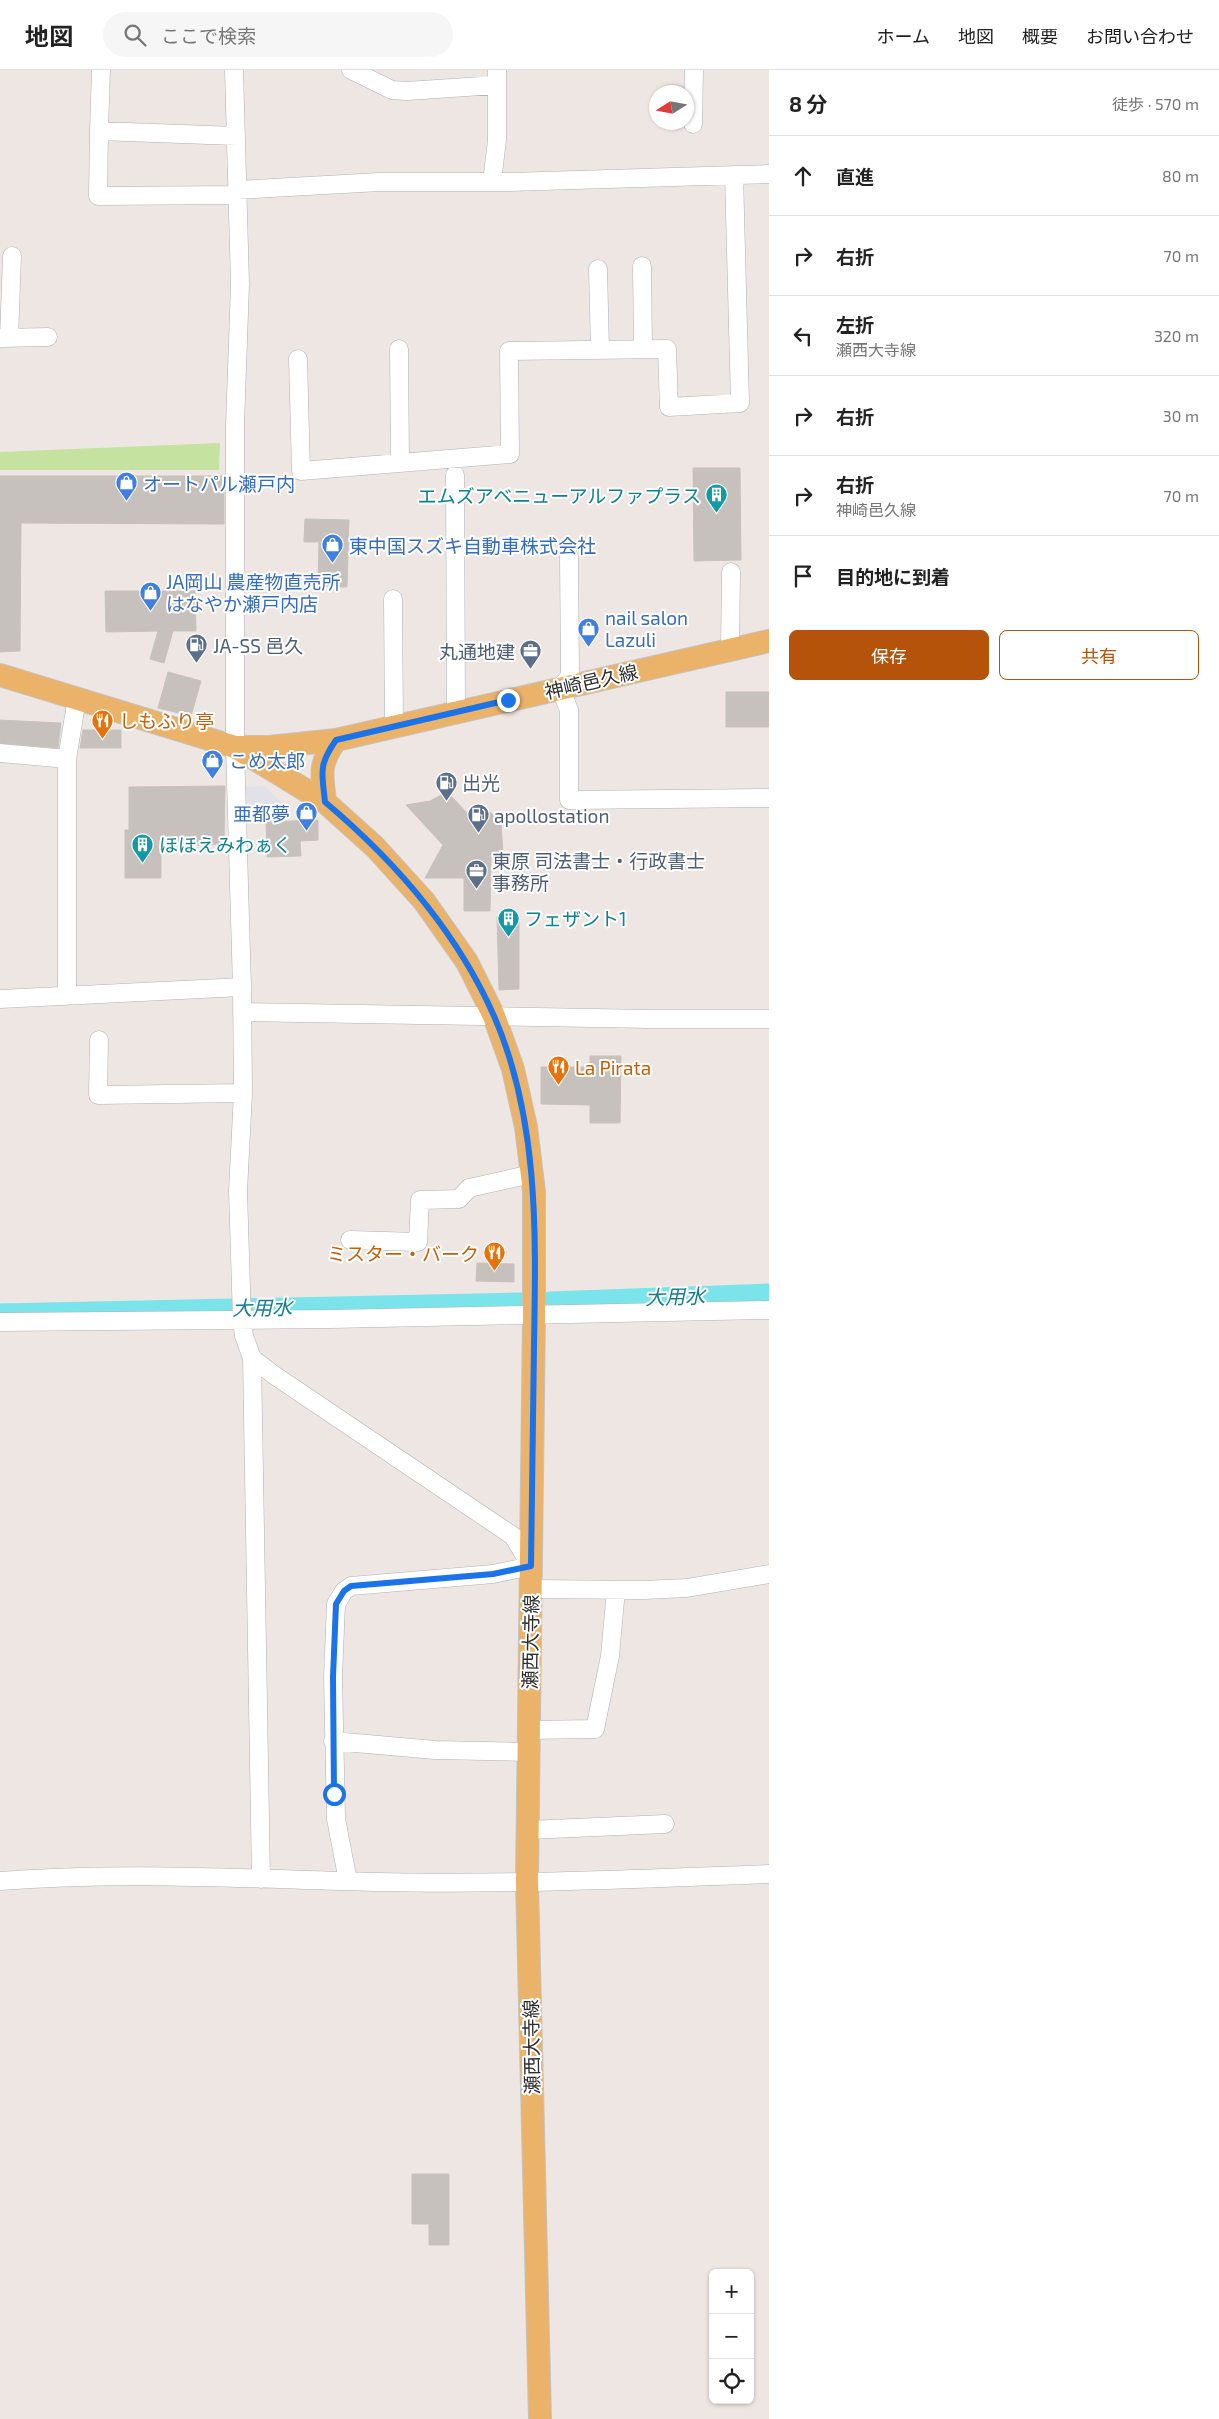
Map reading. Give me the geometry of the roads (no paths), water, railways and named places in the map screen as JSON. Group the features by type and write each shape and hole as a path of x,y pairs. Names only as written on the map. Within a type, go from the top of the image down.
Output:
{"main road":[{"name":"神崎邑久線","path":"235,747 285,746 336,740 769,641"},
{"name":"瀬西大寺線","path":"0,675 235,747 325,802 375,847 424,901 466,962 494,1016 513,1069 526,1127 532,1174 534,1315 527,1881 540,2419"},
{"path":"325,802 322,773 324,758 336,740"},
{"path":"285,746 277,757 279,767 285,778"}],"street":[{"path":"101,70 98,196 238,193 379,182 492,182 769,174"},
{"path":"234,70 240,284 235,426 235,747 243,1094 238,1191 242,1320 244,1336 252,1358 261,1880"},
{"path":"351,70 392,90 407,91 496,77 497,140 492,182"},
{"path":"694,70 694,85"},
{"path":"99,130 236,136"},
{"path":"298,359 301,471 510,454 509,351 667,349 668,407 740,404 734,175"},
{"path":"12,256 5,338 48,337"},
{"path":"642,266 644,349"},
{"path":"598,269 600,350"},
{"path":"399,349 400,463"},
{"path":"455,475 456,712"},
{"path":"569,556 570,676 560,688 569,710 569,800 769,798"},
{"path":"730,649 731,572"},
{"path":"393,599 394,726"},
{"path":"67,994 67,758 77,698"},
{"path":"0,753 67,758"},
{"path":"0,999 67,994 242,987"},
{"path":"242,1012 769,1019"},
{"path":"99,1040 98,1095 243,1094"},
{"path":"350,1240 418,1242 420,1200 459,1199 469,1188 532,1174"},
{"path":"0,1322 242,1320 769,1310"},
{"path":"252,1358 274,1375 513,1536 531,1566 493,1574 351,1586 344,1591 336,1604 333,1677 336,1819 348,1881"},
{"path":"530,1589 616,1590 686,1588 769,1574"},
{"path":"334,1740 435,1750 529,1741 595,1729 610,1656 616,1590"},
{"path":"528,1830 665,1824"},
{"path":"0,1881 67,1876 261,1880 565,1882 769,1874"}],"waterway":[{"name":"大用水","path":"550,1301 769,1293"},
{"name":"大用水","path":"0,1313 523,1302"}],"place":[{"name":"オートパル瀬戸内","path":"127,502"},
{"name":"エムズアベニューアルファプラス","path":"717,514"},
{"name":"東中国スズキ自動車株式会社","path":"333,564"},
{"name":"JA岡山 農産物直売所 はなやか瀬戸内店","path":"150,611"},
{"name":"nail salon Lazuli","path":"589,647"},
{"name":"JA-SS 邑久","path":"197,664"},
{"name":"丸通地建","path":"531,670"},
{"name":"しもふり亭","path":"103,739"},
{"name":"こめ太郎","path":"213,779"},
{"name":"出光","path":"446,801"},
{"name":"亜都夢","path":"306,832"},
{"name":"apollostation","path":"478,834"},
{"name":"ほほえみわぁく","path":"143,863"},
{"name":"東原 司法書士・行政書士 事務所","path":"476,890"},
{"name":"フェザント1","path":"508,937"},
{"name":"La Pirata","path":"559,1086"},
{"name":"ミスター・バーク","path":"495,1272"}]}
